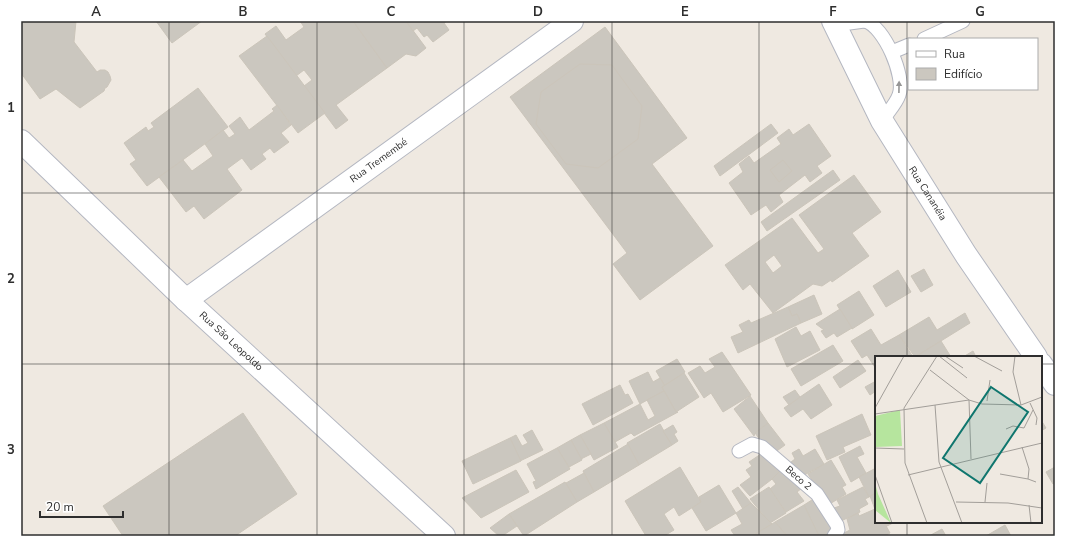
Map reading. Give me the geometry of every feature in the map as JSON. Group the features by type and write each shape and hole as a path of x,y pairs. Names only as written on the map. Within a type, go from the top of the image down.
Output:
{"street":[{"name":"Rua Tremembé","path":"186,300 572,21"},
{"name":"Rua Cananéia","path":"834,23 882,121 966,255 1035,356"},
{"name":"Rua São Leopoldo","path":"21,141 186,300 444,536"},
{"path":"1042,365 1055,384"}],"lane":[{"path":"834,23 865,21 871,23 876,27 892,52 900,83 899,95 882,121"},
{"path":"926,38 963,21"},
{"path":"892,52 908,45"},
{"name":"Beco 2","path":"739,451 752,444 762,447 817,494 835,519 838,530 834,536"}],"building":[{"path":"21,21 76,21 74,42 97,72 100,70 105,70 110,76 111,80 104,91 80,108 56,89 40,99 21,73"},
{"path":"156,21 202,21 172,43"},
{"path":"300,21 353,21 387,68 336,105 348,120 336,129 304,86 312,80 304,70 296,76 265,34 276,26 286,40 304,27"},
{"path":"353,21 406,21 426,48 416,56 406,54 387,68"},
{"path":"406,21 447,21 444,23 449,30 433,42 427,35 424,37 417,28 413,31"},
{"path":"605,27 687,138 652,164 713,246 640,300 613,264 627,253 510,97"},
{"path":"267,36 325,113 298,133 239,56"},
{"path":"580,64 612,65 642,106 638,139 598,168 566,164 536,124 541,92"},
{"path":"198,88 228,127 147,186 130,164 136,160 124,143 146,127 148,131 154,127 151,123"},
{"path":"277,105 291,125 281,133 289,142 274,153 270,148 262,154 266,159 251,170 242,158 227,169 242,190 204,219 194,206 186,212 159,177 183,160 192,171 213,156 205,144 223,130 229,138 235,134 229,126 240,117 249,130 274,111 272,109"},
{"path":"771,124 778,133 720,176 714,166"},
{"path":"809,124 831,156 817,166 822,173 810,182 805,175 779,195 783,202 771,212 766,205 751,215 729,183 743,172 739,164 749,156 754,163 781,144 777,138 789,129 793,135"},
{"path":"783,160 792,171 779,182 770,170"},
{"path":"833,170 840,180 767,231 761,222"},
{"path":"854,175 881,212 852,233 869,256 832,282 831,280 822,286 813,284 773,313 750,284 743,290 725,265 792,218 818,253 824,249 799,215","holes":["774,255 782,266 773,273 765,262"]},
{"path":"924,269 933,285 921,292 911,276"},
{"path":"898,270 911,292 886,307 873,286"},
{"path":"859,291 874,315 852,329 837,305"},
{"path":"814,295 822,314 801,323 797,314 792,316 788,307"},
{"path":"788,307 792,316 797,314 801,323 738,353 731,337 743,332 739,325 749,320 751,323"},
{"path":"840,309 852,328 837,337 834,333 826,338 821,331 824,330 816,324"},
{"path":"965,313 970,323 917,356 914,356 899,335 929,317 937,330"},
{"path":"796,327 801,336 810,331 820,350 787,367 775,339"},
{"path":"871,329 881,345 899,335 912,356 875,356 875,367 867,355 862,358 851,341"},
{"path":"941,341 950,356 917,356"},
{"path":"833,345 843,361 801,386 791,369"},
{"path":"973,351 976,356 965,356"},
{"path":"722,352 751,395 723,412 711,393 704,398 688,373 700,366 705,373 715,367 709,359"},
{"path":"677,359 685,372 665,386 656,371"},
{"path":"858,360 866,371 840,388 833,377"},
{"path":"648,372 653,382 660,378 665,386 662,387 664,391 640,404 629,381"},
{"path":"684,373 699,397 676,412 662,387"},
{"path":"875,382 875,392 870,395 865,387"},
{"path":"819,384 832,405 811,419 803,409 791,417 784,408"},
{"path":"620,385 625,395 628,394 633,403 593,425 582,404"},
{"path":"795,390 800,397 789,405 783,397"},
{"path":"664,391 676,412 678,412 634,436 631,433 615,442 604,423 640,404 648,420 655,416 647,400"},
{"path":"750,396 768,423 755,433 754,436 734,409"},
{"path":"243,413 297,494 235,536 123,536 103,506"},
{"path":"862,414 871,435 843,447 845,452 827,460 816,436"},
{"path":"1042,422 1046,428 1042,430"},
{"path":"604,423 618,447 594,460 580,435"},
{"path":"768,423 785,445 774,453 766,448 755,433"},
{"path":"660,424 672,445 639,465 627,443"},
{"path":"673,425 677,432 674,434 678,441 672,445 663,431"},
{"path":"532,430 543,450 520,461 510,438 516,435 522,446 528,443 523,435"},
{"path":"580,435 591,454 581,459 571,440"},
{"path":"510,438 521,461 473,484 462,461"},
{"path":"571,440 582,460 569,467 557,448"},
{"path":"628,444 639,465 594,492 583,471"},
{"path":"860,446 864,454 857,457 866,473 851,482 839,457"},
{"path":"557,448 570,469 536,489 533,482 536,481 527,464"},
{"path":"799,449 803,456 815,449 824,464 799,478 791,462 795,459 792,453"},
{"path":"764,452 780,473 750,496 740,485 751,477 746,470 752,466 749,462"},
{"path":"831,460 846,485 842,487 846,494 828,505 808,474"},
{"path":"680,467 701,502 679,516 674,507 664,514 674,530 664,536 646,536 625,501"},
{"path":"784,467 802,488 797,492 804,501 786,512 770,489 776,484 772,479"},
{"path":"1055,467 1055,483 1053,484 1046,472"},
{"path":"875,469 875,494 869,497 859,477"},
{"path":"516,470 529,492 481,518 462,498"},
{"path":"584,473 594,492 577,502 566,483"},
{"path":"565,482 577,502 524,536 509,514"},
{"path":"719,485 736,513 706,531 692,508 701,502 699,497"},
{"path":"738,487 751,503 743,509 732,491"},
{"path":"769,487 786,513 770,523 750,499"},
{"path":"863,487 869,497 865,499 868,504 859,509 860,512 841,521 834,508 840,506 837,500"},
{"path":"875,494 875,509 870,496"},
{"path":"815,498 837,530 827,536 819,536 804,505"},
{"path":"751,503 772,524 752,536 735,536 731,530 742,524 736,513"},
{"path":"804,505 819,536 787,536 775,522"},
{"path":"875,509 875,523 885,523 890,533 884,536 846,536 844,533 850,530 847,519 858,513 859,516"},
{"path":"509,514 517,526 502,536 499,536 490,528"},
{"path":"775,522 787,536 752,536 772,524"},
{"path":"885,523 893,523 887,526"},
{"path":"1005,525 1011,536 986,536"},
{"path":"942,529 946,536 929,536"}]}
